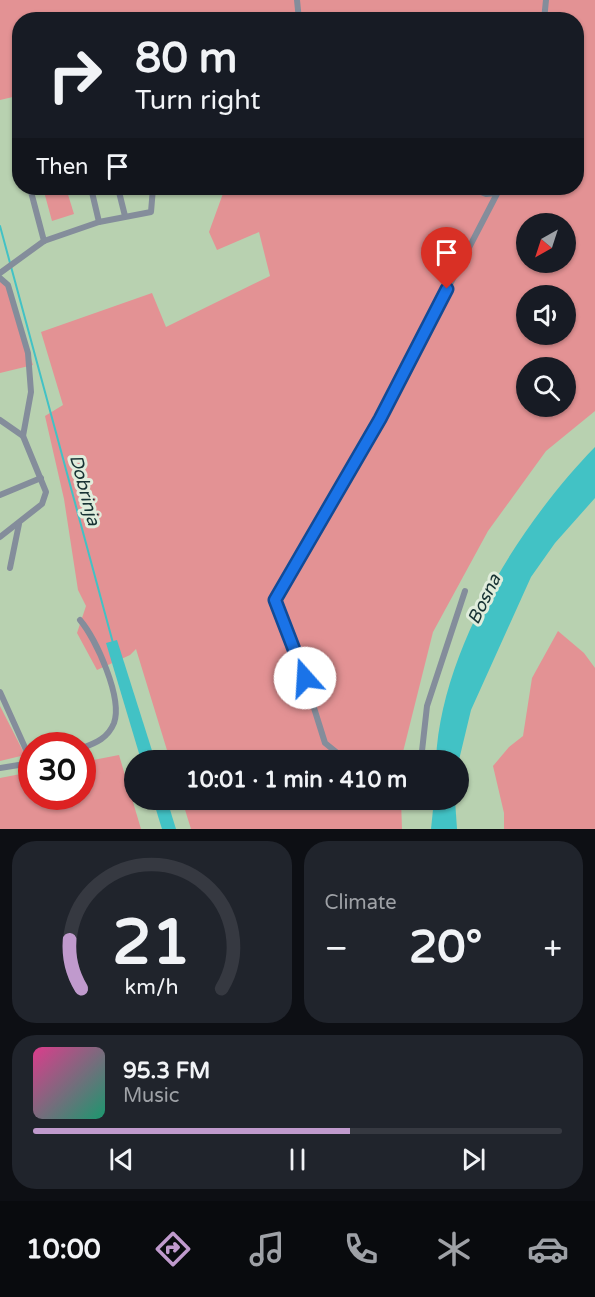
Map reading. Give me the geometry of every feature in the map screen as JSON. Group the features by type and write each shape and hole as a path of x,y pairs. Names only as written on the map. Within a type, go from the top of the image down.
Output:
{"street":[{"path":"32,195 44,241"},
{"path":"93,195 99,222"},
{"path":"120,195 125,216"},
{"path":"23,436 31,392 28,353 8,285 2,273 44,241 99,222 151,212 152,195"},
{"path":"334,750 325,743 298,657 275,600 380,419 495,195"},
{"path":"0,420 23,436 46,492 45,499 19,524 0,537"},
{"path":"0,495 41,478"},
{"path":"10,568 19,524"},
{"path":"422,750 427,706 465,591"},
{"path":"80,620 89,631 106,666 116,712 115,721 105,738 96,742"},
{"path":"0,692 18,733"},
{"path":"0,768 18,765"}],"shaded area":[{"path":"0,0 595,0 595,411 546,451 488,531 433,632 404,750 167,750 136,649 130,655 97,670 77,633 86,606 78,590 64,499 45,416 63,405 41,332 152,293 166,327 270,276 259,232 217,250 209,232 222,195 584,195 584,12 12,12 12,97 0,100"},
{"path":"45,195 68,195 74,214 52,221"},
{"path":"5,279 33,365 0,373 0,280"},
{"path":"558,631 584,653 595,668 595,829 504,829 504,813 493,766 509,747 523,736 532,678"},
{"path":"0,706 18,741 18,757 0,761"},
{"path":"119,755 124,772 124,810 135,810 141,829 0,829 0,778 18,775 18,810 96,810 96,759"},
{"path":"185,810 401,810 402,829 191,829"}],"water":[{"path":"595,447 595,498 555,543 531,577 471,710 461,750 437,750 441,718 452,676 468,633 513,551 567,478"},
{"path":"117,640 152,750 138,750 106,643"},
{"path":"156,810 170,810 176,829 162,829"},
{"path":"433,810 456,810 457,829 431,829"}],"waterway":[{"name":"Dobrinja","path":"0,226 113,643"}],"route":[{"path":"305,678 275,600 380,419 447,289"}],"water label":[{"name":"Bosna","path":"484,599"}]}
